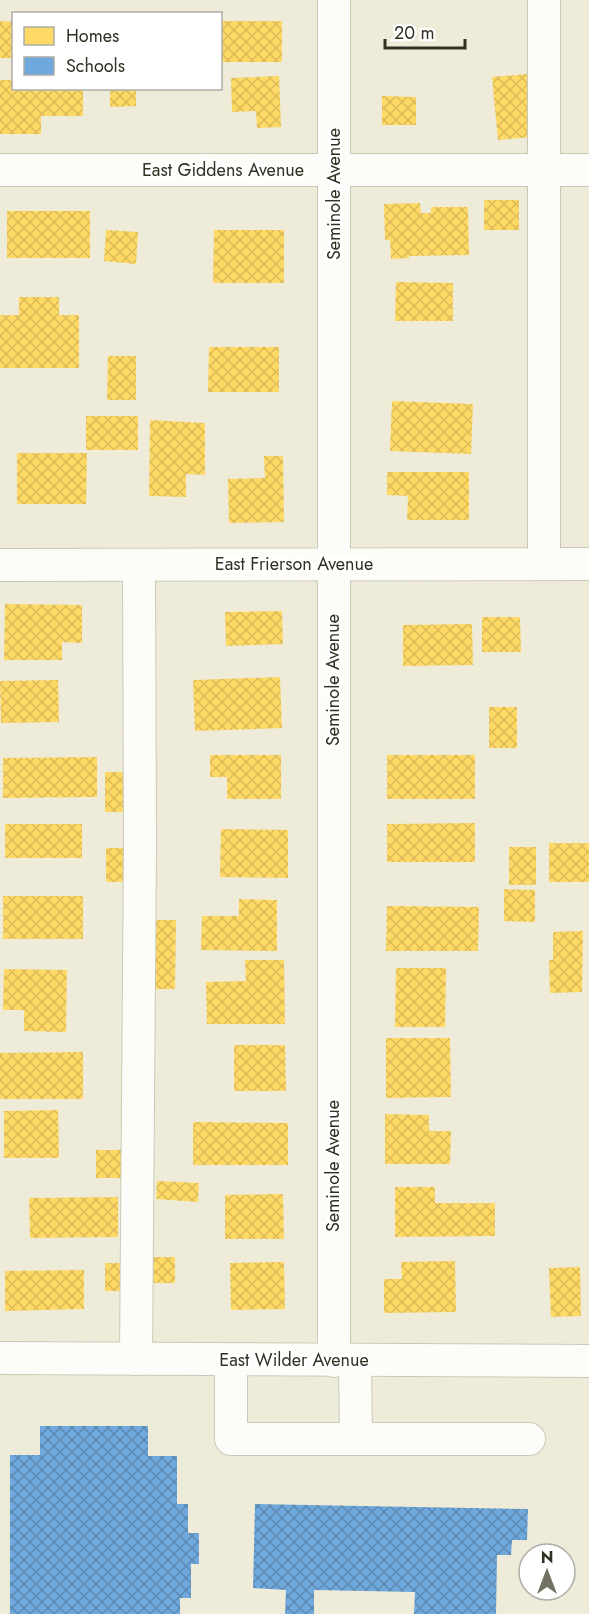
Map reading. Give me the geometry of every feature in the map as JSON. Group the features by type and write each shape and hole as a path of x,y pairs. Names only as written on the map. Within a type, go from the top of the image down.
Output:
{"street":[{"name":"Seminole Avenue","path":"334,0 333,564 344,1361 356,1439"},
{"path":"544,0 544,564"},
{"name":"East Giddens Avenue","path":"0,170 589,170"},
{"name":"East Frierson Avenue","path":"0,565 589,564"},
{"path":"136,1359 140,856 139,565"},
{"name":"East Wilder Avenue","path":"0,1358 589,1361"},
{"path":"231,1360 231,1439 529,1439"}],"building: Homes":[{"path":"0,21 12,22 12,58 0,58"},
{"path":"222,21 282,21 282,62 222,62"},
{"path":"527,74 532,137 498,140 492,77"},
{"path":"279,76 281,127 257,128 256,111 232,112 231,78"},
{"path":"0,80 12,80 12,90 83,90 83,116 41,116 41,134 0,134"},
{"path":"110,90 136,90 136,106 110,107"},
{"path":"382,96 416,97 416,125 382,125"},
{"path":"484,200 519,200 519,230 484,230"},
{"path":"420,203 421,213 431,213 431,207 468,207 469,255 409,256 409,258 391,259 390,240 385,240 384,204"},
{"path":"7,211 90,211 90,258 7,258"},
{"path":"106,230 138,232 136,264 104,261"},
{"path":"214,230 284,230 284,283 213,283"},
{"path":"396,282 453,283 453,321 395,321"},
{"path":"19,297 59,297 59,315 79,315 79,368 0,368 0,315 19,315"},
{"path":"209,347 279,347 279,392 208,392"},
{"path":"108,356 136,356 136,400 107,400"},
{"path":"392,401 473,404 471,454 390,451"},
{"path":"86,416 138,416 138,450 86,450"},
{"path":"150,420 205,423 205,475 186,474 186,497 149,496"},
{"path":"17,453 87,453 86,504 17,504"},
{"path":"264,456 283,456 284,522 229,523 228,479 265,478"},
{"path":"387,472 469,472 469,520 407,520 408,496 387,495"},
{"path":"5,604 82,605 82,643 62,642 62,660 4,660"},
{"path":"282,611 283,644 226,646 225,612"},
{"path":"482,617 520,617 521,652 482,652"},
{"path":"472,624 473,665 403,666 403,625"},
{"path":"280,677 282,728 195,731 193,680"},
{"path":"58,680 59,722 1,723 0,681"},
{"path":"489,707 517,707 517,748 489,748"},
{"path":"210,755 281,755 281,799 227,799 227,777 210,777"},
{"path":"387,755 475,755 475,799 387,799"},
{"path":"97,757 97,797 3,798 3,758"},
{"path":"105,772 134,772 134,812 105,812"},
{"path":"475,823 475,862 387,862 387,824"},
{"path":"5,824 82,824 82,858 5,858"},
{"path":"221,829 288,830 288,878 220,877"},
{"path":"549,843 589,843 589,882 549,882"},
{"path":"509,847 536,847 536,885 509,885"},
{"path":"106,848 136,848 136,882 106,882"},
{"path":"504,889 535,890 535,922 504,921"},
{"path":"3,896 83,896 83,939 3,939"},
{"path":"239,899 277,900 277,951 201,950 202,916 239,916"},
{"path":"387,906 479,907 478,951 386,951"},
{"path":"147,920 176,920 175,989 146,989"},
{"path":"583,931 582,992 550,993 549,960 553,960 553,932"},
{"path":"245,960 284,960 285,1024 207,1024 206,982 246,981"},
{"path":"396,968 446,968 445,1027 395,1027"},
{"path":"4,969 67,970 66,1032 24,1031 24,1010 3,1010"},
{"path":"386,1038 450,1038 451,1097 386,1098"},
{"path":"234,1045 285,1045 286,1091 234,1091"},
{"path":"83,1052 83,1099 0,1099 0,1053"},
{"path":"58,1110 59,1158 4,1158 4,1111"},
{"path":"385,1114 429,1115 429,1131 451,1131 450,1164 385,1164"},
{"path":"193,1122 288,1123 288,1165 193,1165"},
{"path":"96,1150 135,1150 135,1178 96,1178"},
{"path":"157,1181 199,1183 198,1202 156,1199"},
{"path":"395,1187 435,1187 435,1203 495,1203 495,1236 395,1237"},
{"path":"283,1194 284,1239 225,1239 225,1195"},
{"path":"118,1197 118,1237 30,1238 29,1198"},
{"path":"146,1257 175,1257 175,1283 146,1283"},
{"path":"455,1261 456,1312 384,1313 384,1279 402,1279 401,1262"},
{"path":"284,1262 285,1309 231,1310 230,1263"},
{"path":"105,1263 134,1263 133,1291 105,1291"},
{"path":"580,1267 581,1316 551,1317 549,1268"},
{"path":"84,1270 84,1309 5,1311 5,1271"}],"building: Schools":[{"path":"40,1426 148,1426 148,1456 177,1456 177,1504 188,1504 188,1533 199,1533 199,1564 191,1564 191,1598 180,1598 180,1614 10,1614 10,1455 40,1455"},
{"path":"255,1504 528,1509 527,1540 512,1540 511,1555 497,1555 496,1614 414,1614 415,1592 314,1590 314,1614 285,1614 286,1590 253,1588"}]}
